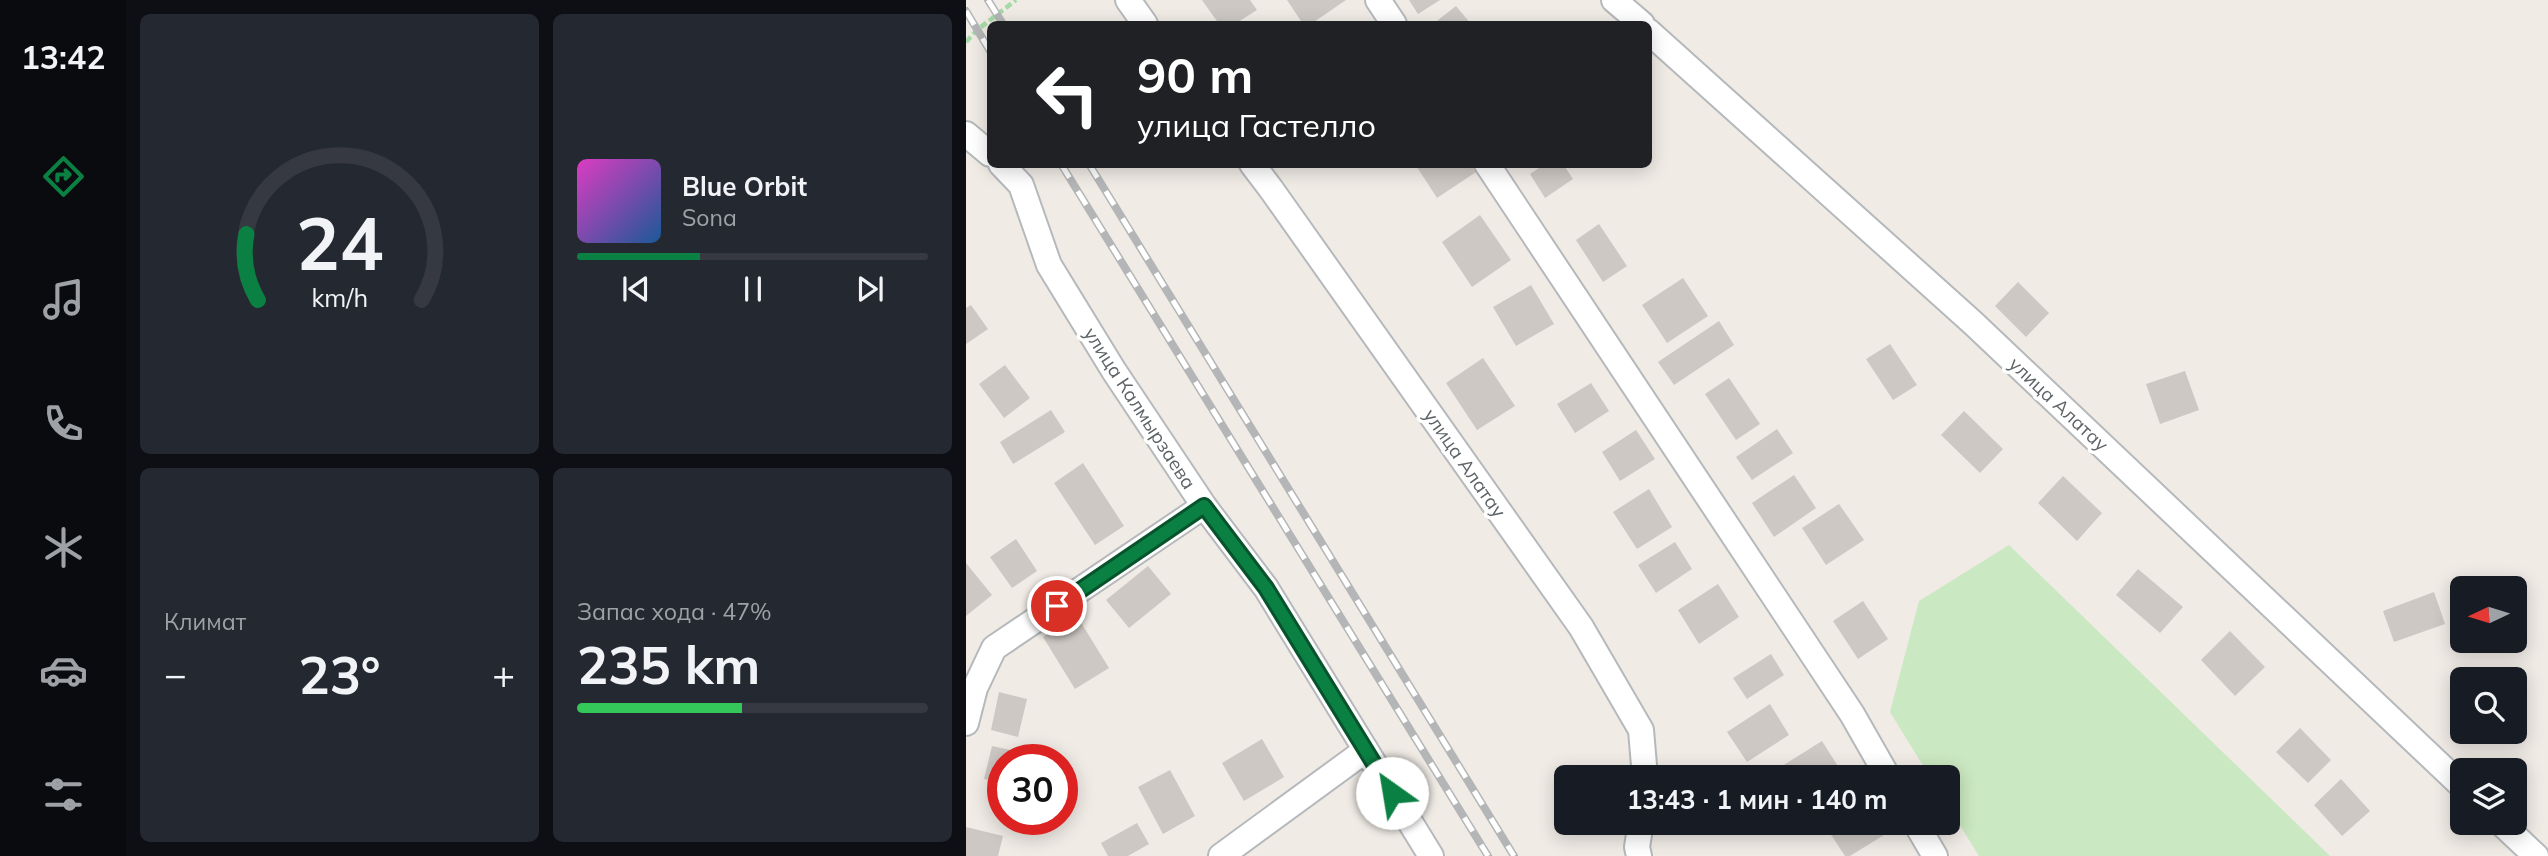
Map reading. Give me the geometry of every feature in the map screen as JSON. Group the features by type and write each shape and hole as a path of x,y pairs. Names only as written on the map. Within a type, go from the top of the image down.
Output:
{"street":[{"path":"1128,0 1143,21"},
{"path":"1378,0 1392,21"},
{"path":"1614,0 1638,21"},
{"name":"улица Алатау","path":"1652,35 1973,323 2450,775"},
{"path":"966,134 987,152"},
{"name":"улица Калмырзаева","path":"1005,168 1021,185 1049,265 1114,371 1204,506 1266,588 1431,856"},
{"name":"улица Алатау","path":"1255,168 1581,627 1641,730 1644,765"},
{"path":"1490,168 1852,715 1881,765"},
{"path":"966,723 975,688 994,648 1204,506"},
{"path":"1221,856 1366,750"},
{"path":"1639,835 1639,856"},
{"path":"1923,835 1935,856"},
{"path":"2514,835 2536,856"}],"path":[{"path":"989,21 1016,0"},
{"path":"966,43 987,22"}],"green space":[{"path":"2009,545 2330,856 1979,856 1960,825 1960,765 1923,765 1890,712 1919,601"}],"building":[{"path":"1202,0 1250,0 1257,10 1240,21 1217,21"},
{"path":"1287,0 1346,0 1315,21 1301,21"},
{"path":"1409,0 1440,0 1418,14"},
{"path":"1456,6 1468,21 1437,21"},
{"path":"1418,168 1474,168 1476,172 1437,198"},
{"path":"1539,168 1566,168 1573,179 1545,198 1530,174"},
{"path":"1480,215 1511,260 1472,287 1442,242"},
{"path":"1599,224 1627,266 1603,282 1576,240"},
{"path":"1683,278 1708,316 1667,343 1642,305"},
{"path":"2018,282 2049,313 2026,337 1995,306"},
{"path":"1531,285 1554,324 1516,346 1493,307"},
{"path":"971,305 988,329 966,344 966,308"},
{"path":"1719,321 1734,345 1674,385 1658,362"},
{"path":"1890,344 1917,385 1893,400 1866,359"},
{"path":"1483,358 1515,406 1477,430 1446,383"},
{"path":"1005,365 1030,398 1004,418 979,384"},
{"path":"2185,371 2199,410 2160,424 2146,384"},
{"path":"1729,378 1760,424 1736,440 1705,394"},
{"path":"1591,383 1609,411 1575,433 1557,404"},
{"path":"1051,410 1065,432 1013,464 1000,442"},
{"path":"1964,411 2003,449 1980,473 1941,435"},
{"path":"1777,429 1793,453 1752,480 1736,457"},
{"path":"1636,430 1655,459 1620,481 1602,452"},
{"path":"1083,463 1124,526 1095,545 1054,483"},
{"path":"1794,475 1816,508 1774,537 1752,503"},
{"path":"2063,476 2102,513 2077,541 2038,503"},
{"path":"1649,489 1672,527 1637,549 1613,512"},
{"path":"1839,504 1864,540 1826,565 1802,528"},
{"path":"1016,539 1037,571 1012,588 990,557"},
{"path":"1675,542 1692,569 1656,593 1638,565"},
{"path":"966,563 992,595 966,616"},
{"path":"1148,566 1171,594 1129,628 1106,600"},
{"path":"2138,569 2183,607 2160,633 2116,595"},
{"path":"1718,584 1739,617 1699,644 1678,610"},
{"path":"2434,592 2445,624 2394,642 2383,611"},
{"path":"1863,601 1888,639 1858,659 1833,621"},
{"path":"1077,616 1109,668 1075,689 1043,637"},
{"path":"2230,631 2265,667 2235,696 2201,660"},
{"path":"1771,654 1784,675 1747,699 1733,678"},
{"path":"999,692 1027,699 1018,737 991,730"},
{"path":"1770,704 1789,735 1747,762 1727,732"},
{"path":"2300,728 2331,760 2308,783 2276,752"},
{"path":"1262,739 1284,777 1244,801 1222,763"},
{"path":"1822,741 1837,765 1784,765"},
{"path":"1170,770 1195,816 1163,834 1138,787"},
{"path":"2341,779 2370,811 2342,836 2314,805"},
{"path":"1137,823 1149,844 1128,856 1108,856 1101,843"},
{"path":"966,827 987,832 987,835 1003,836 998,856 966,856"},
{"path":"1831,835 1884,835 1850,856 1845,856"}],"railway":[{"path":"988,0 1001,21"},
{"path":"966,11 987,46"},
{"path":"1063,168 1488,856"},
{"path":"1091,168 1514,856"}],"route":[{"path":"1057,606 1204,506 1266,588 1392,793"}]}
